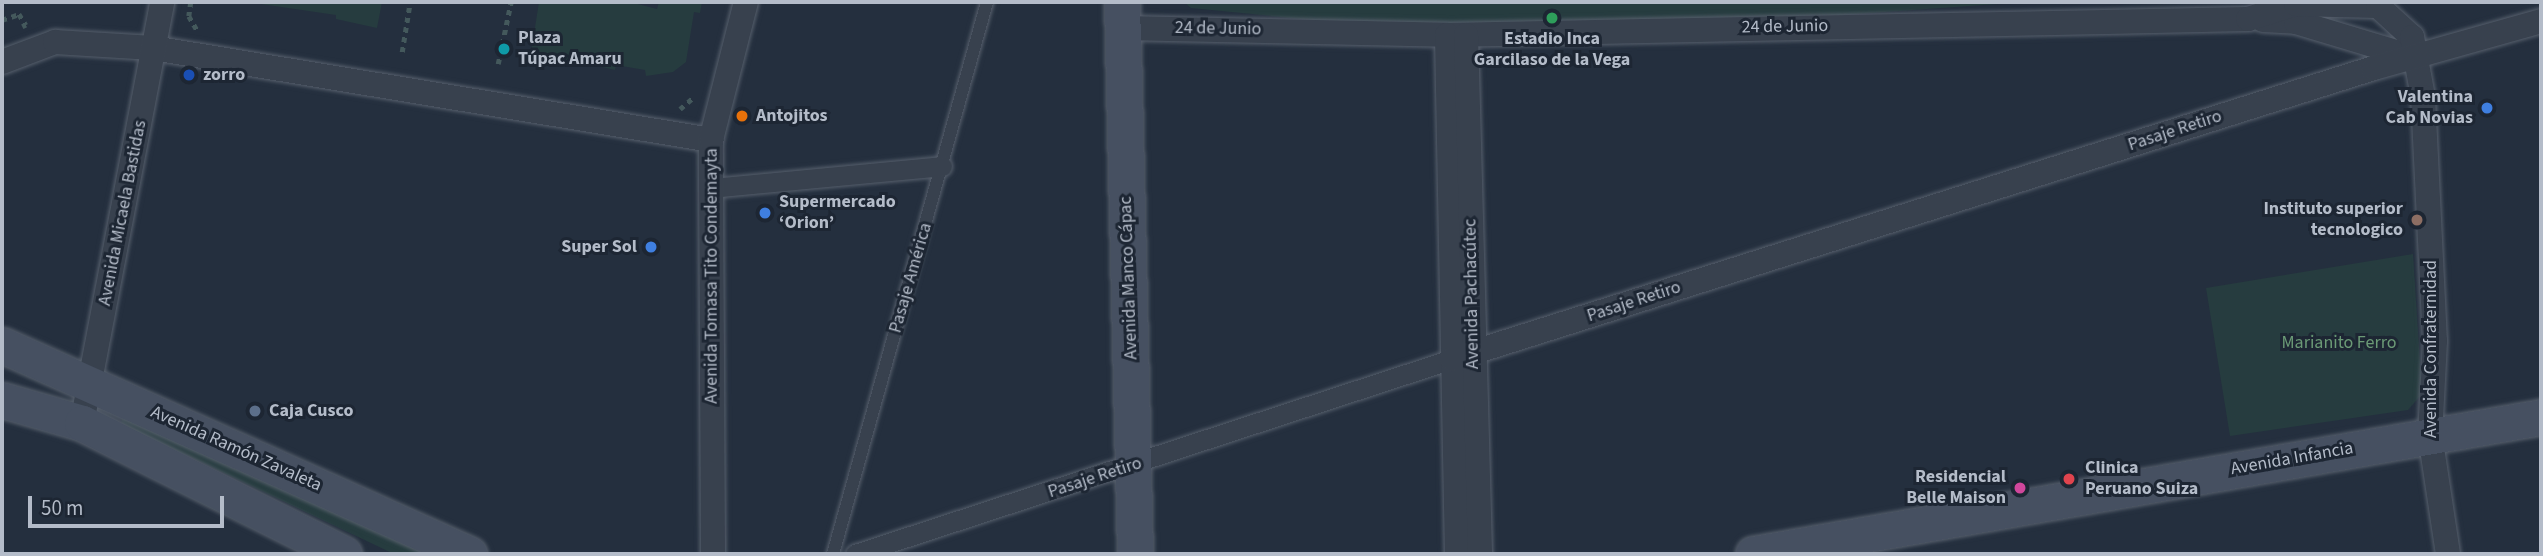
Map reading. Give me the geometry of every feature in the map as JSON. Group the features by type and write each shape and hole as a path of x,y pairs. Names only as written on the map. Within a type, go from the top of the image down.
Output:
{"main road":[{"name":"Avenida Manco Cápac","path":"1134,15 1145,463 1156,554"},
{"name":"Avenida Ramón Zavaleta","path":"2,345 470,554"},
{"path":"2,400 82,423 344,554"},
{"name":"Avenida Infancia","path":"1753,554 1828,548 2430,435 2541,417"},
{"name":"Avenida Manco Cápac","path":"1135,554 1145,463"}],"street":[{"name":"Avenida Micaela Bastidas","path":"82,423 162,2"},
{"name":"Avenida Tomasa Tito Condemayta","path":"713,554 711,140 746,2"},
{"name":"24 de Junio","path":"1134,15 1456,35 2067,11 2248,19 2296,4 2385,6 2412,37 2416,58"},
{"path":"2248,19 2296,22 2416,58"},
{"name":"Pasaje Retiro","path":"855,554 1145,463 1463,356 2541,21"},
{"name":"Avenida Pachacútec","path":"1456,35 1463,356 1457,554"},
{"path":"2,62 55,42 153,48 711,140"},
{"name":"Avenida Confraternidad","path":"2416,58 2423,97 2435,341 2430,435 2448,554"},
{"path":"711,188 942,166"},
{"name":"Avenida Pachacútec","path":"1463,356 1480,554"}],"lane":[{"name":"Pasaje América","path":"833,554 987,2"}],"path":[{"path":"191,2 189,16 200,34"},
{"path":"402,52 410,2"},
{"path":"498,64 511,2"},
{"path":"2,20 19,14 26,25 14,30"},
{"path":"677,111 694,100 697,88"}],"green space":[{"path":"248,2 382,2 377,28 336,19 336,15"},
{"path":"539,2 630,2 657,9 659,2 702,2 700,13 694,12 686,62 673,72 646,76 645,70 616,65 615,70 598,66 597,61 571,56 569,61 531,53"},
{"name":"Estadio Inca Garcilaso de la Vega","path":"1184,2 2026,2 1645,29 1391,28 1191,8"},
{"name":"Marianito Ferro","path":"2413,254 2422,394 2408,410 2230,436 2206,288"},
{"path":"125,406 434,554 394,554 121,424"}],"place":[{"name":"Estadio Inca Garcilaso de la Vega","path":"1552,18"},
{"name":"Plaza Túpac Amaru","path":"504,49"},
{"name":"zorro","path":"189,75"},
{"name":"Valentina Cab Novias","path":"2487,108"},
{"name":"Antojitos","path":"742,116"},
{"name":"Supermercado ‘Orion’","path":"765,213"},
{"name":"Instituto superior tecnologico","path":"2417,220"},
{"name":"Super Sol","path":"651,247"},
{"name":"Caja Cusco","path":"255,411"},
{"name":"Clinica Peruano Suiza","path":"2069,479"},
{"name":"Residencial Belle Maison","path":"2020,488"}]}
